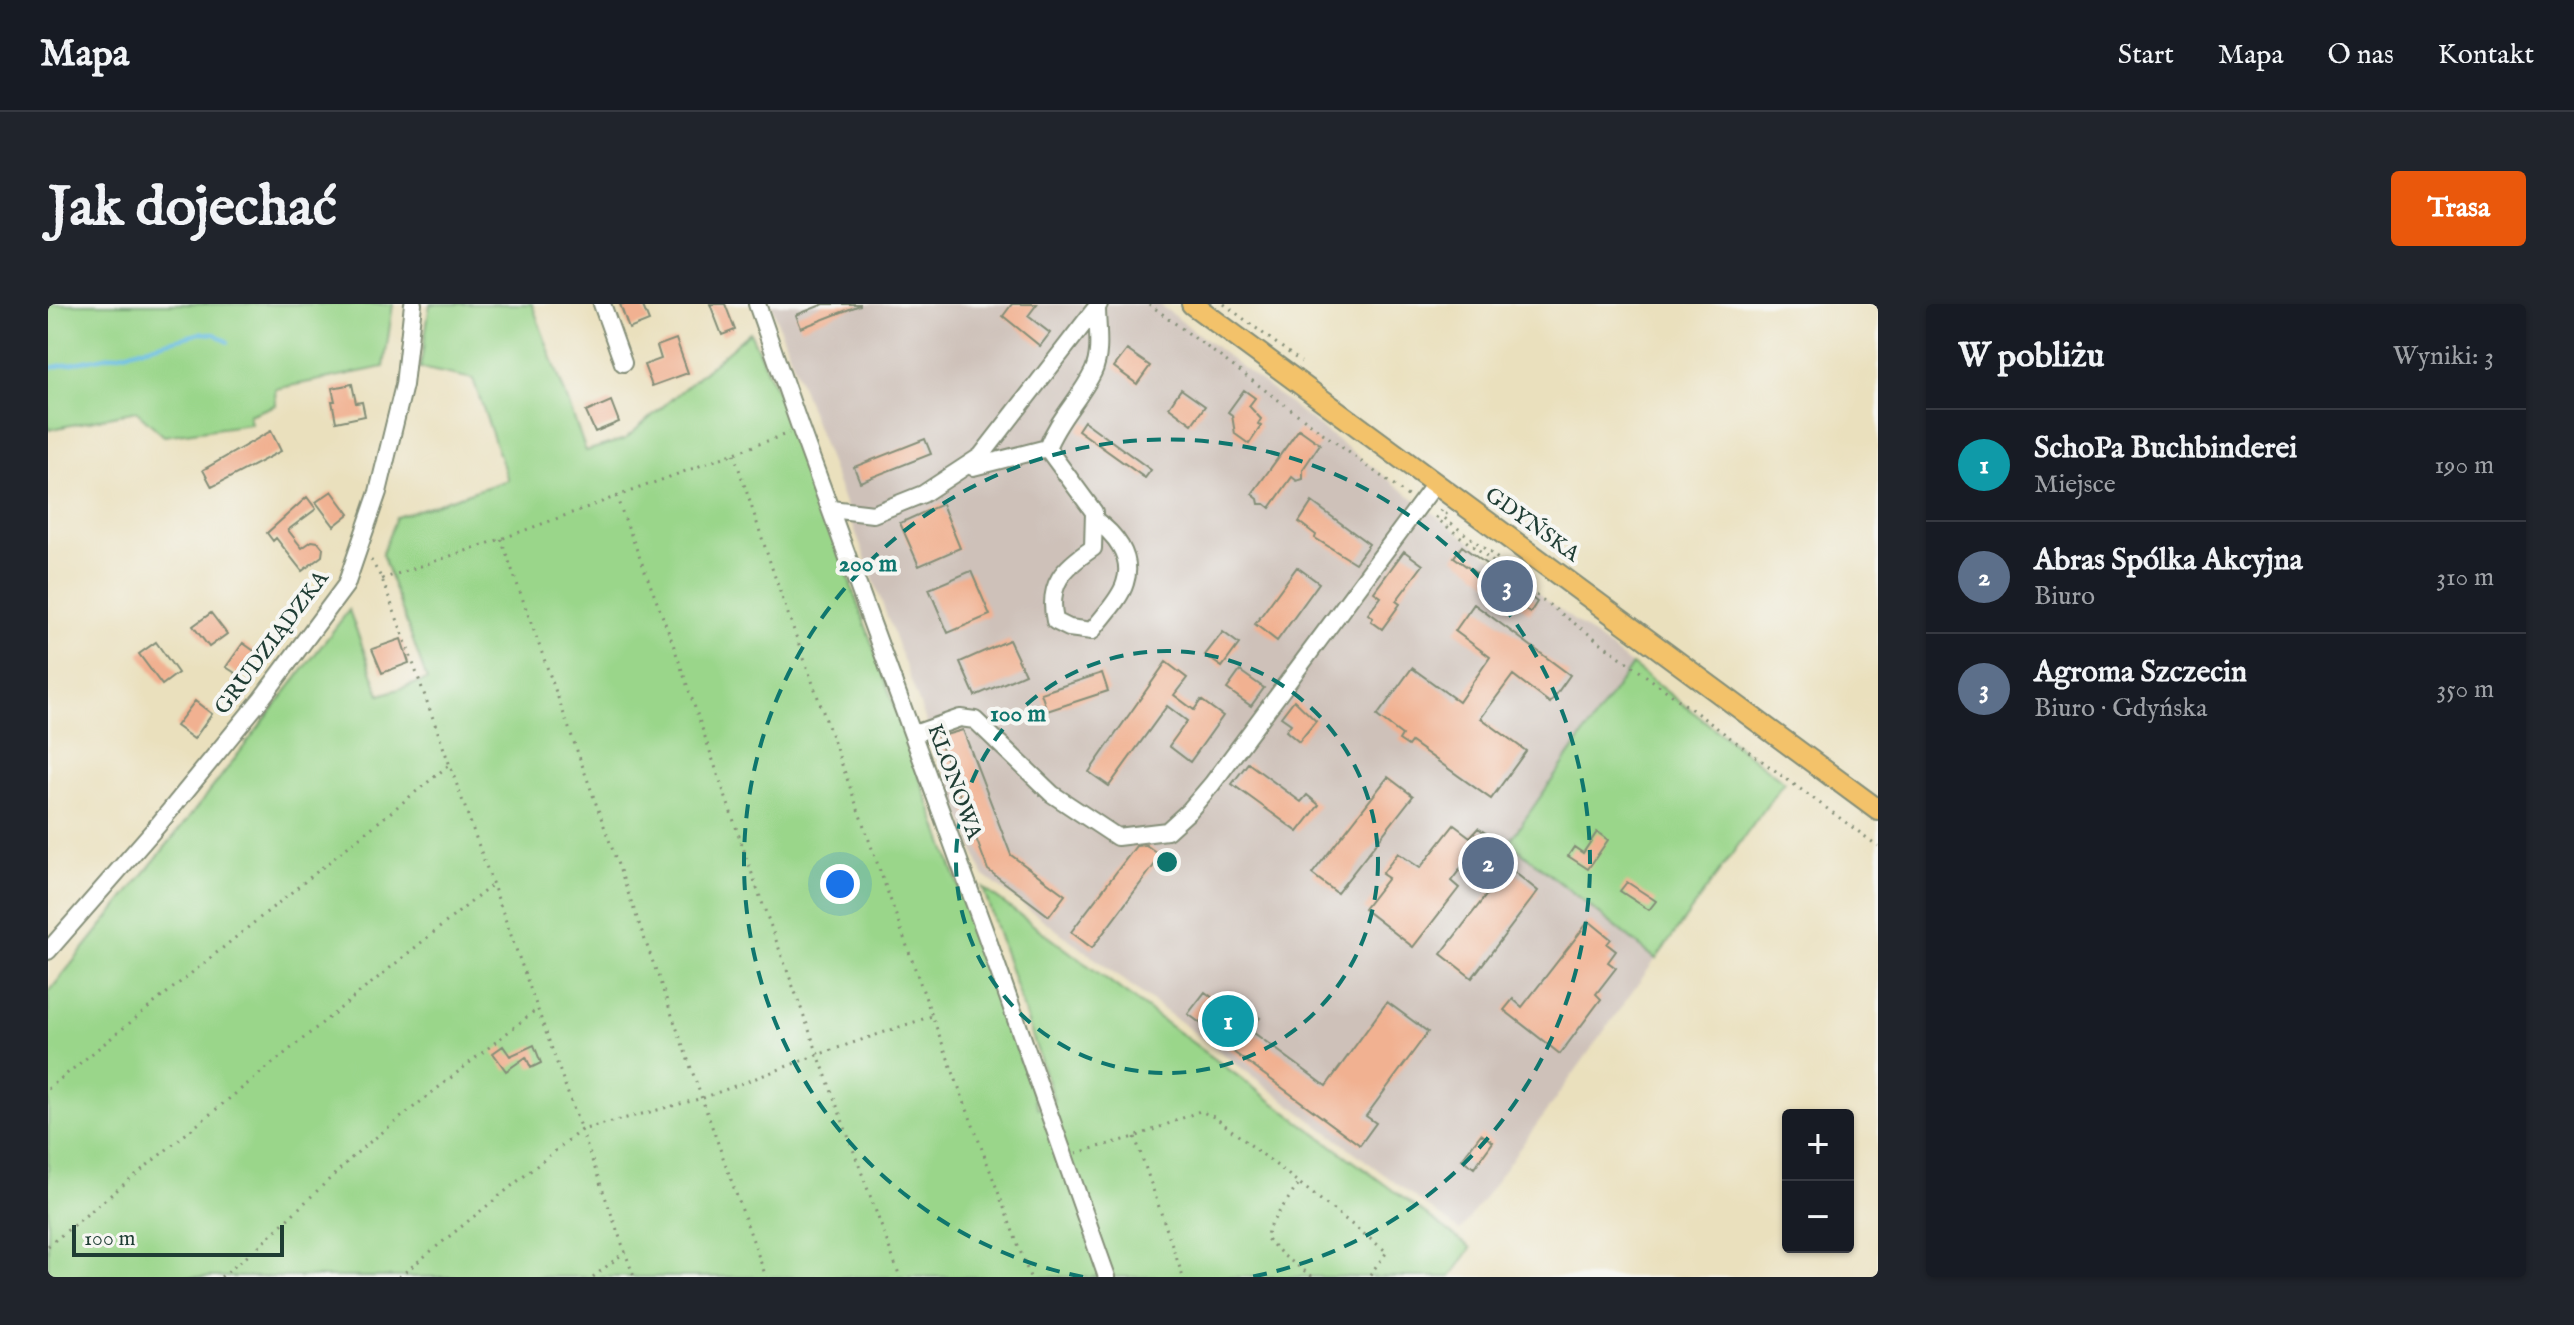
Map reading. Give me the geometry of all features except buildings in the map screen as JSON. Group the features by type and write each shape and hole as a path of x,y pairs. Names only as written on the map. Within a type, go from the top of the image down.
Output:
{"main road":[{"name":"GDYŃSKA","path":"1192,304 1878,810"}],"street":[{"name":"GRUDZIĄDZKA","path":"48,951 158,825 262,698 346,585 378,492 404,385 413,304"},
{"path":"602,304 623,363"},
{"name":"KLONOWA","path":"757,304 1107,1277"},
{"path":"1047,448 1054,428 1094,370 1098,348 1098,306"},
{"path":"831,509 873,514 923,494 981,456 1098,306"},
{"path":"959,471 1029,450 1047,448"},
{"path":"1047,448 1094,512 1093,548 1072,561 1057,581 1051,603 1055,621 1069,628 1092,631 1126,583 1125,553 1110,530 1094,519"},
{"path":"914,734 960,718 975,720 1052,794 1117,837 1167,831 1212,784 1420,506 1448,493"}],"path":[{"path":"1149,304 1548,604 1878,846"},
{"path":"382,579 501,539 800,427"},
{"path":"734,454 932,1016 1030,1277"},
{"path":"1436,518 1448,493"},
{"path":"1443,517 1448,493"},
{"path":"616,496 672,641 817,1055 900,1277"},
{"path":"1436,518 1443,517 1518,574"},
{"path":"501,539 766,1277"},
{"path":"361,547 382,579 634,1277"},
{"path":"48,1089 449,765"},
{"path":"48,1246 492,885"},
{"path":"221,1277 255,1250 360,1150 537,1009"},
{"path":"399,1277 581,1130 703,1098 932,1016"},
{"path":"1063,1156 1135,1137 1200,1111 1216,1118 1387,1252 1368,1277"},
{"path":"1135,1137 1183,1277"},
{"path":"1298,1185 1268,1228 1267,1239 1313,1277"},
{"path":"593,1277 625,1252"}],"shaded area":[{"path":"771,304 1159,304 1632,665 1510,842 1656,959 1460,1231 983,875"}],"green space":[{"path":"48,304 393,304 384,367 275,389 276,405 249,415 251,424 164,436 136,411 48,430"},
{"path":"430,304 532,304 586,451 625,439 750,332 802,448 1038,1108 1054,1101 983,888 1471,1248 1451,1277 48,1277 48,993 203,800 349,610 380,695 427,680 382,554 396,517 508,480 473,379 420,368"},
{"path":"1632,665 1784,782 1656,959 1509,842"}],"waterway":[{"path":"48,368 120,354 201,333 215,334 228,342"}],"place":[{"name":"Agroma Szczecin","path":"1507,586"},
{"name":"Abras Spólka Akcyjna","path":"1488,863"},
{"name":"SchoPa Buchbinderei","path":"1228,1021"}]}
